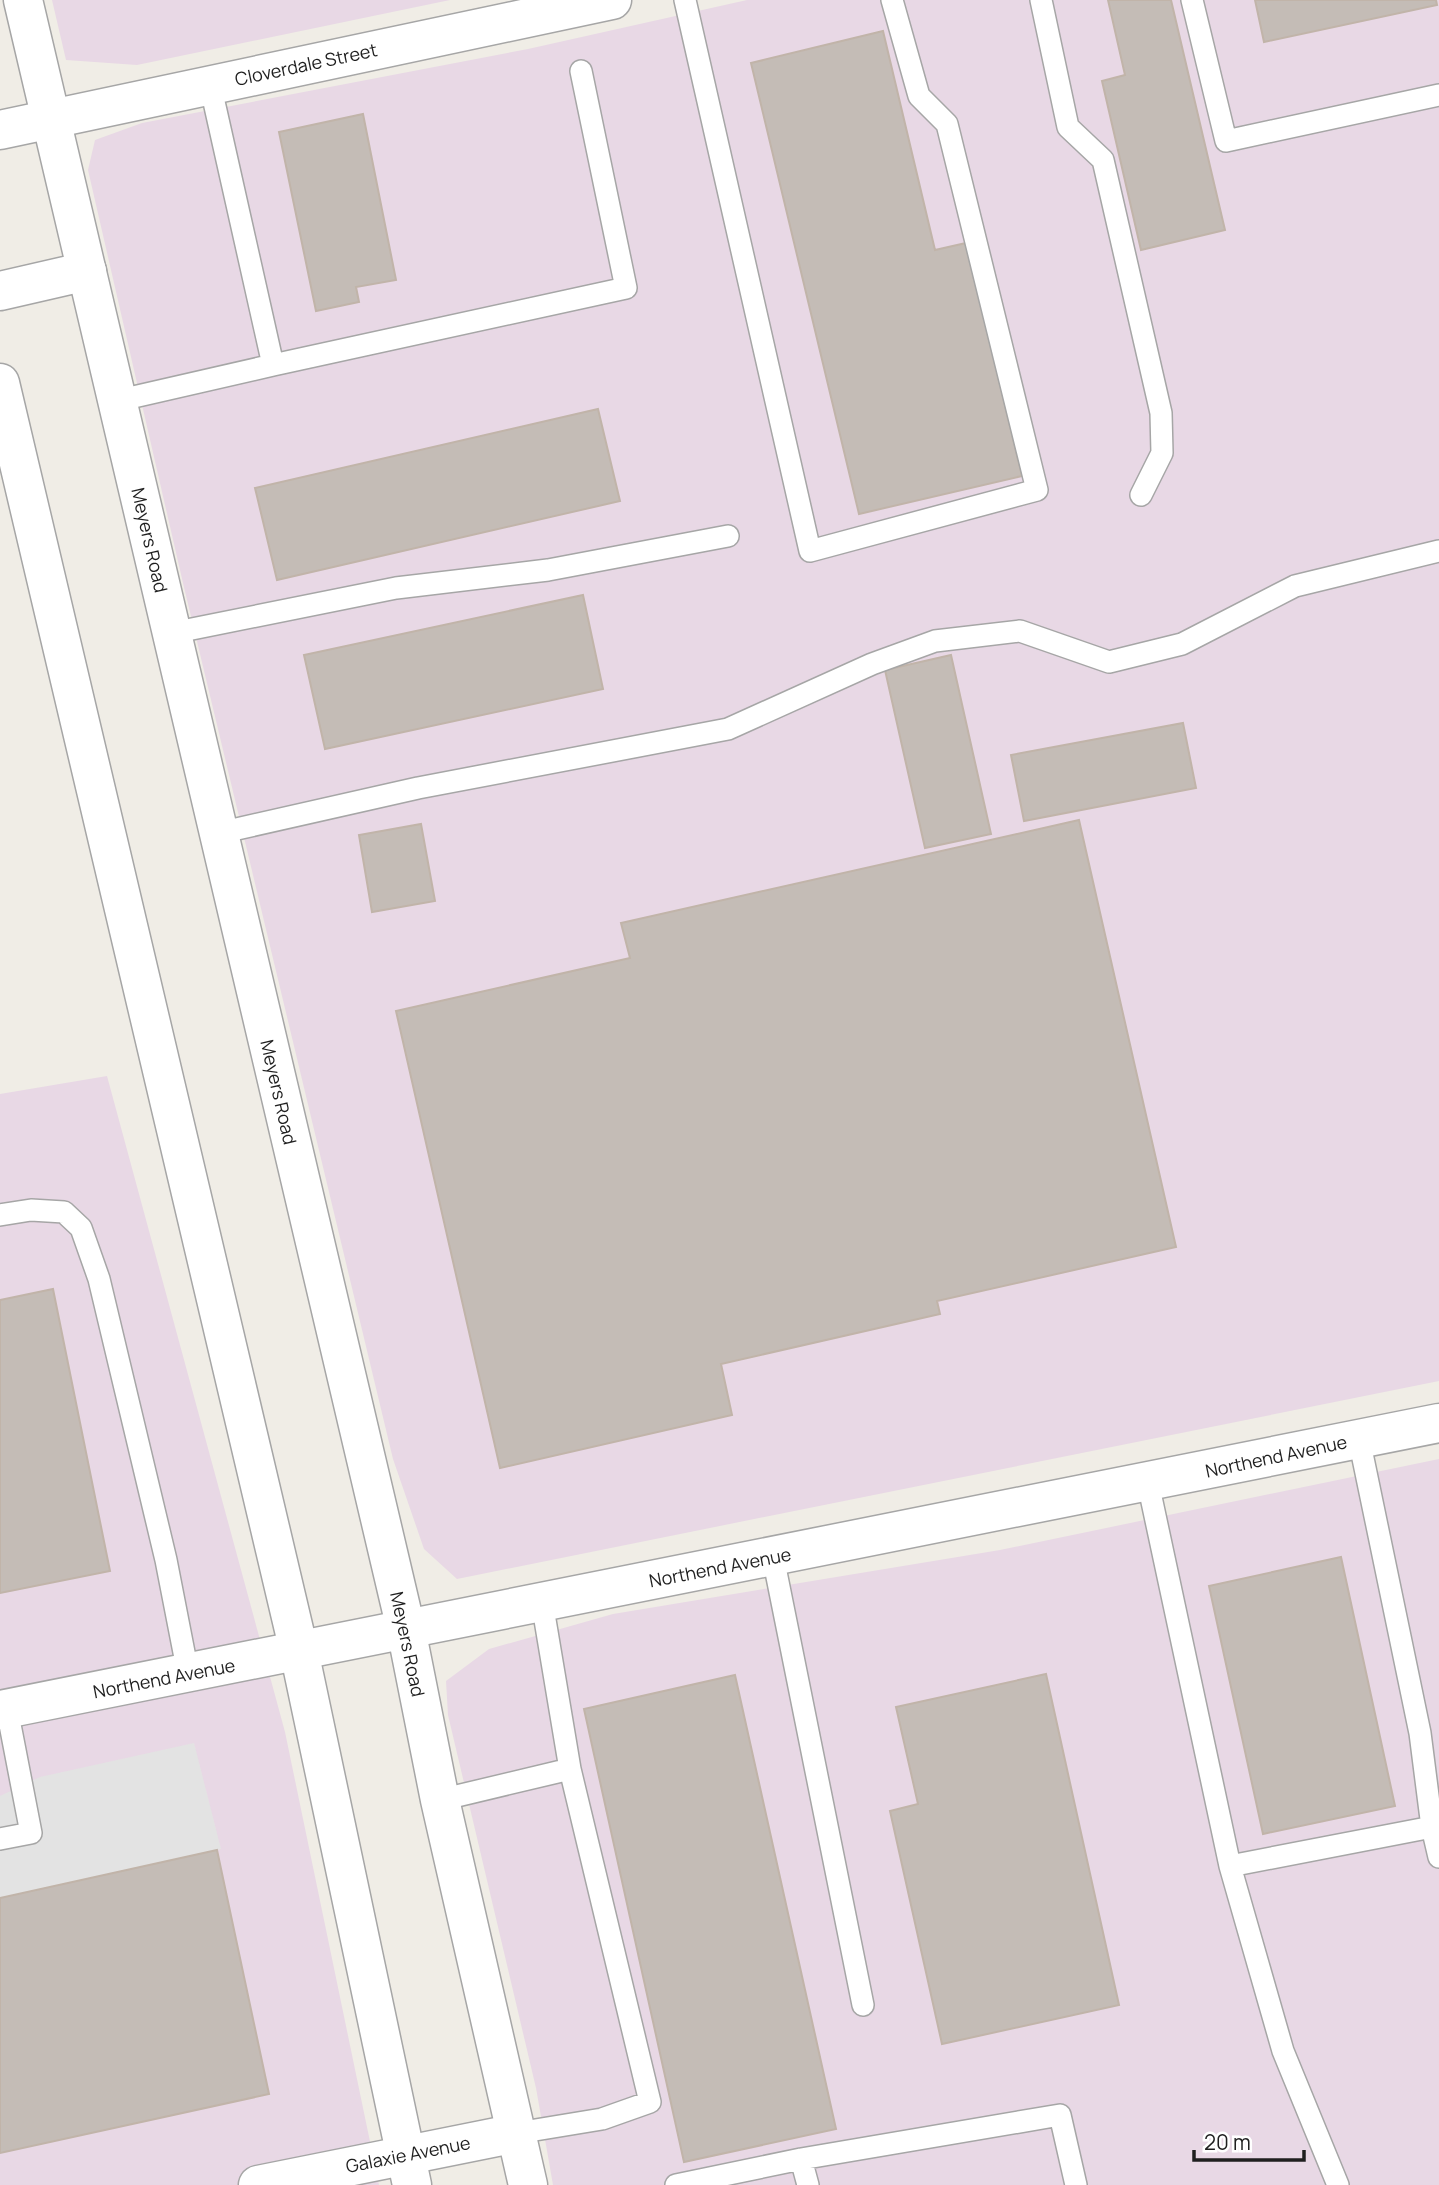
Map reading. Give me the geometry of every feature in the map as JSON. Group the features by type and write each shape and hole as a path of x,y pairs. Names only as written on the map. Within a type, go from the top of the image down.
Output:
{"street":[{"name":"Meyers Road","path":"23,0 406,1629 440,1800 528,2185"},
{"name":"Cloverdale Street","path":"0,130 612,0"},
{"path":"0,291 87,271"},
{"path":"0,383 299,1651 408,2170"},
{"name":"Northend Avenue","path":"4,1709 1439,1423"},
{"name":"Galaxie Avenue","path":"273,2184 408,2170 517,2133"}],"lane":[{"path":"685,0 810,551 1037,490 947,124 919,96 892,0"},
{"path":"1041,0 1068,127 1103,160 1161,413 1162,453 1141,495"},
{"path":"1192,0 1226,141 1439,95"},
{"path":"117,401 626,288 581,71"},
{"path":"210,84 273,365"},
{"path":"172,634 248,616 396,588 548,570 728,536"},
{"path":"219,833 418,788 728,729 873,664 935,642 1020,631 1109,662 1182,643 1295,586 1439,551"},
{"path":"0,1215 31,1210 64,1212 81,1228 99,1279 166,1560 188,1673"},
{"path":"1359,1439 1420,1733 1432,1828 1439,1857"},
{"path":"1148,1483 1230,1866 1283,2051 1338,2185"},
{"path":"772,1557 863,2005"},
{"path":"517,2133 602,2119 650,2102 570,1769 542,1602"},
{"path":"0,1839 31,1833 4,1709"},
{"path":"440,1800 570,1769"},
{"path":"1230,1866 1432,1828"},
{"path":"676,2185 801,2160 1060,2115 1076,2185"},
{"path":"801,2160 808,2185"}],"shaded area":[{"path":"52,0 450,0 137,65 66,60"},
{"path":"747,0 1439,0 1439,1381 457,1579 424,1549 393,1459 183,583 88,170 95,140 142,123 528,49"},
{"path":"107,1076 285,1732 379,2185 0,2185 0,1094"},
{"path":"1439,1459 1439,2185 553,2185 536,2088 448,1715 446,1681 489,1649 613,1614 1000,1550"},
{"path":"194,1743 221,1849 0,1898 0,1796 40,1777"}],"building":[{"path":"1108,0 1171,0 1225,230 1141,250 1102,81 1125,75"},
{"path":"1255,0 1436,0 1437,5 1264,42"},
{"path":"883,31 935,250 966,243 1022,476 859,514 751,63"},
{"path":"363,114 396,280 356,287 359,302 316,311 279,132"},
{"path":"598,409 620,501 277,580 255,488"},
{"path":"583,595 603,689 325,749 304,655"},
{"path":"951,655 991,834 925,848 885,670"},
{"path":"1183,723 1196,788 1024,821 1011,755"},
{"path":"1079,820 1176,1247 937,1301 940,1314 721,1364 732,1415 500,1468 396,1011 630,958 621,923"},
{"path":"421,824 435,901 372,912 359,835"},
{"path":"53,1289 110,1571 0,1593 0,1300"},
{"path":"1341,1557 1395,1806 1263,1834 1209,1586"},
{"path":"1046,1674 1119,2005 942,2044 890,1811 918,1804 896,1707"},
{"path":"735,1675 836,2129 684,2162 584,1709"},
{"path":"217,1850 269,2094 0,2153 0,1898"}]}
